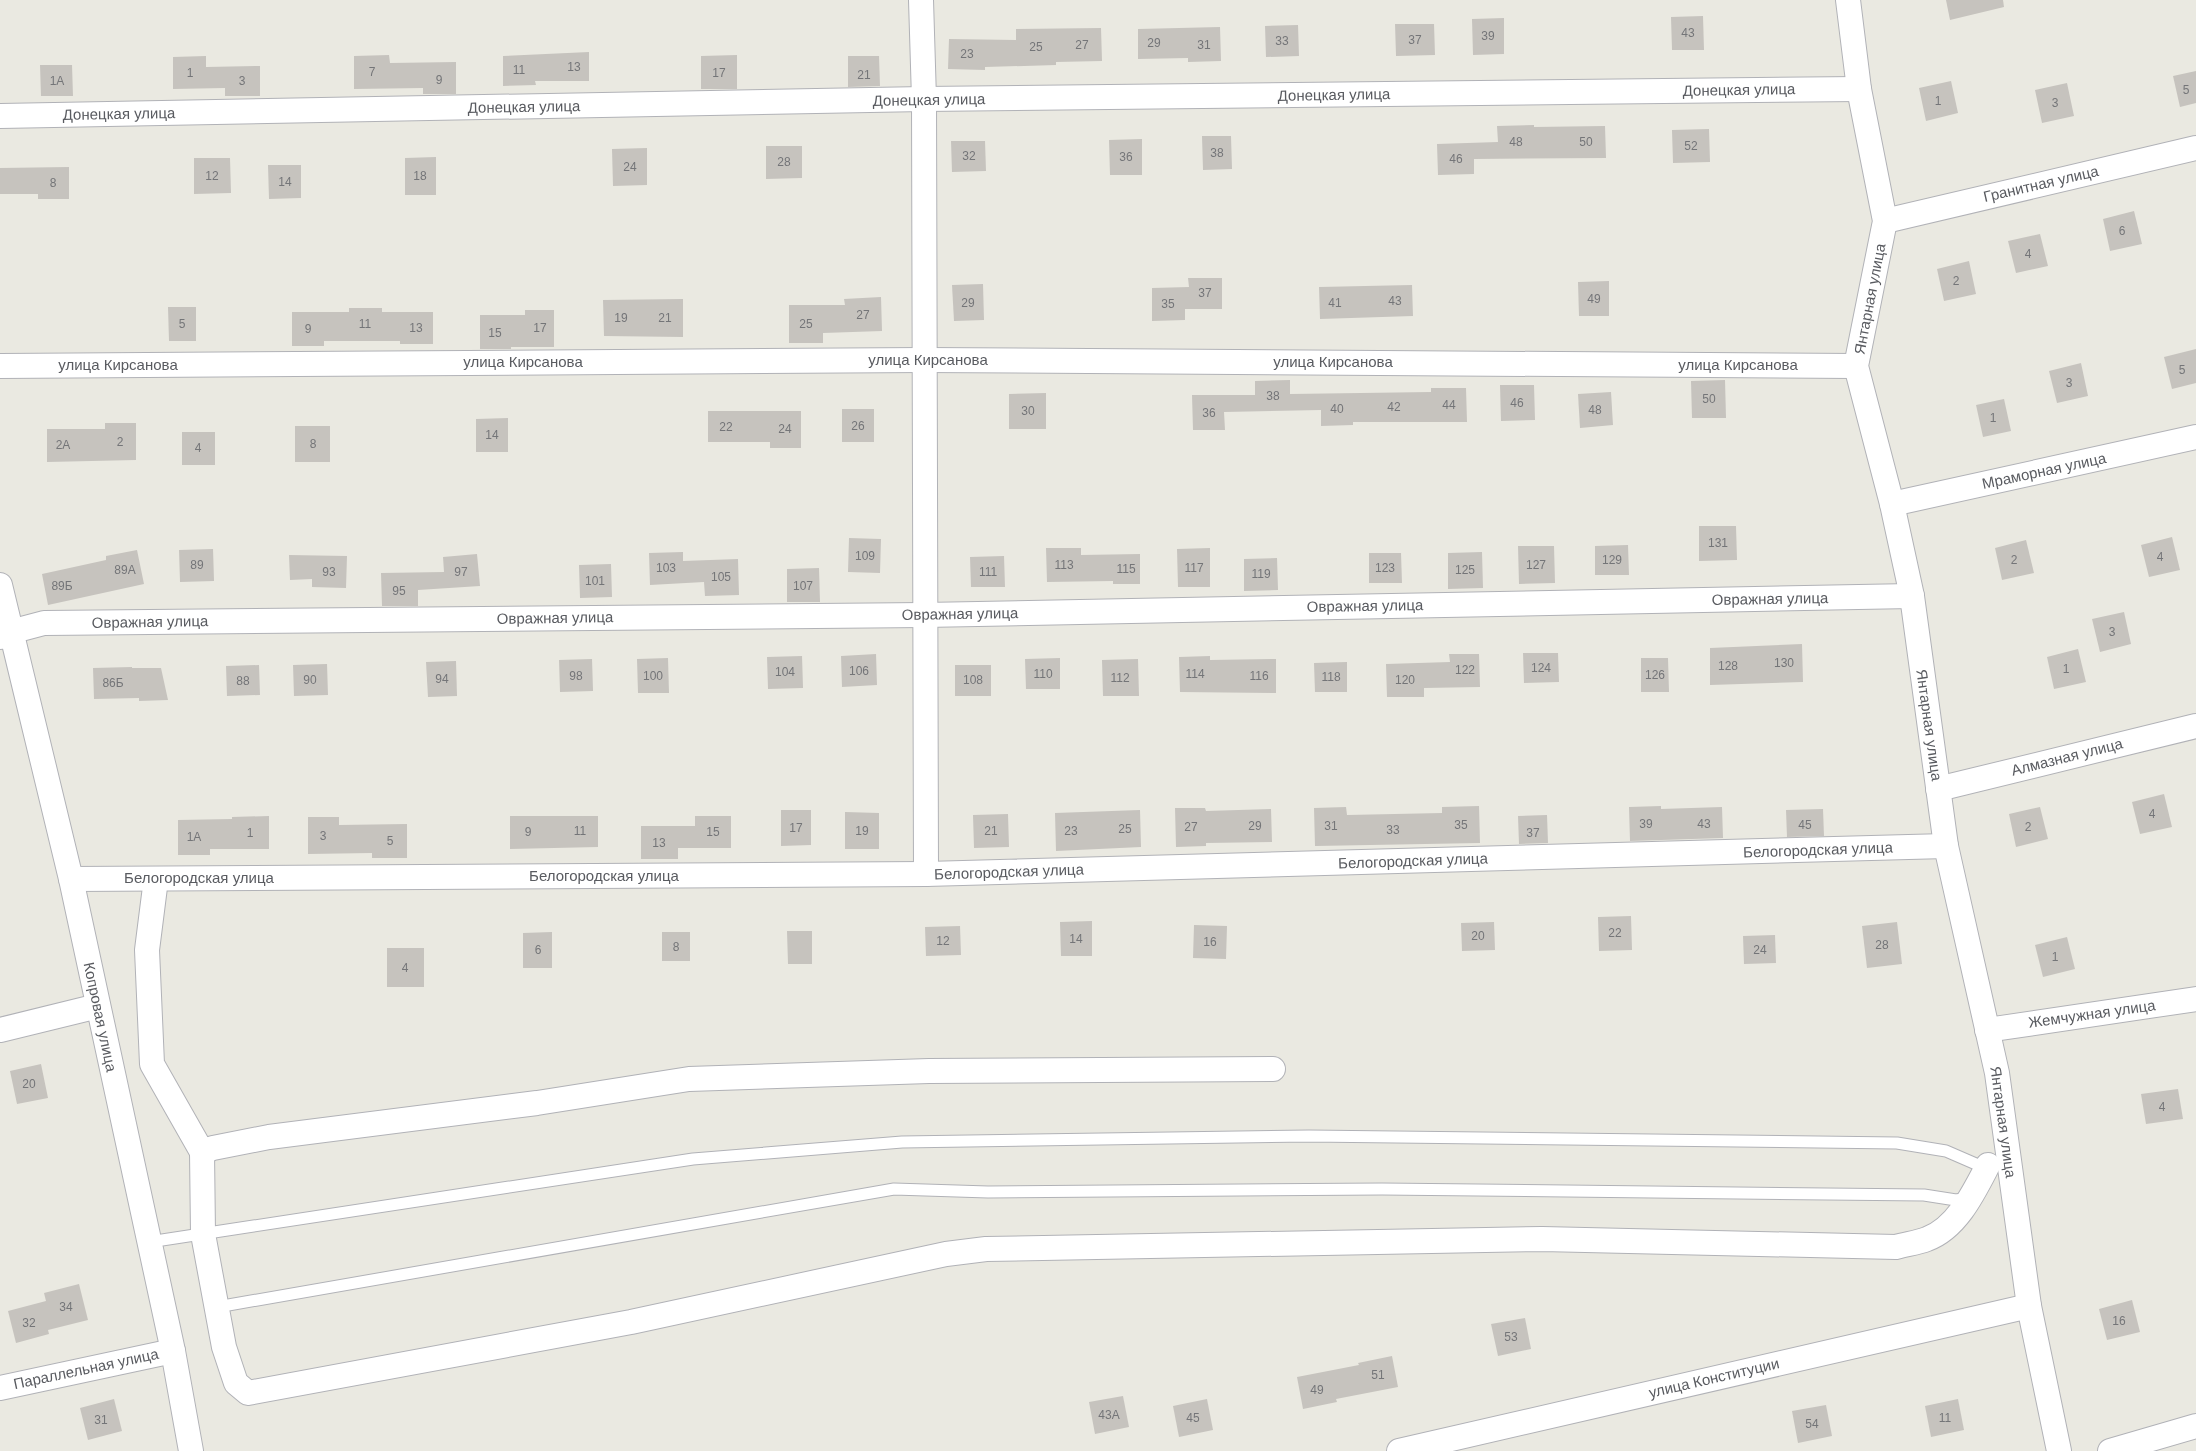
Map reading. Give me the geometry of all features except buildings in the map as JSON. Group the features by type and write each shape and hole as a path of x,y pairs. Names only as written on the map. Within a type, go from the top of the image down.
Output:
{"street":[{"path":"921,0 924,100 926,874"},
{"name":"Янтарная улица","path":"1848,0 1859,89 1885,221 1856,366 1892,504 1912,596 1946,846 1997,1073 1999,1163 2059,1451"},
{"name":"Донецкая улица","path":"0,116 924,100 1859,89"},
{"name":"Гранитная улица","path":"1885,221 2196,148"},
{"name":"улица Кирсанова","path":"0,366 924,360 1856,366"},
{"name":"Мраморная улица","path":"1892,504 2196,437"},
{"name":"Копровая улица","path":"0,584 5,634 71,879 173,1350 191,1451"},
{"name":"Овражная улица","path":"5,634 44,623 924,615 1912,596"},
{"name":"Алмазная улица","path":"1938,789 2196,726"},
{"name":"Белогородская улица","path":"71,879 926,874 1946,846"},
{"path":"156,879 147,950 152,1064 202,1152 203,1234 224,1347 236,1383 248,1393 631,1322 946,1254 986,1249 1542,1238 1896,1247 1928,1239 1950,1223 1999,1163"},
{"name":"Жемчужная улица","path":"1988,1030 2196,999"},
{"path":"0,1030 98,1006"},
{"path":"202,1152 213,1148 269,1138 537,1103 689,1079 928,1071 1273,1069"},
{"name":"улица Конституции","path":"1399,1451 2029,1306"},
{"name":"Параллельная улица","path":"0,1388 173,1350"},
{"path":"2110,1451 2196,1426"}],"lane":[{"path":"149,1242 693,1159 902,1142 1309,1136 1897,1142 1946,1150 1976,1164 1999,1163"},
{"path":"217,1307 894,1189 998,1192 1401,1189 1924,1195 1956,1200 1971,1198"}]}
